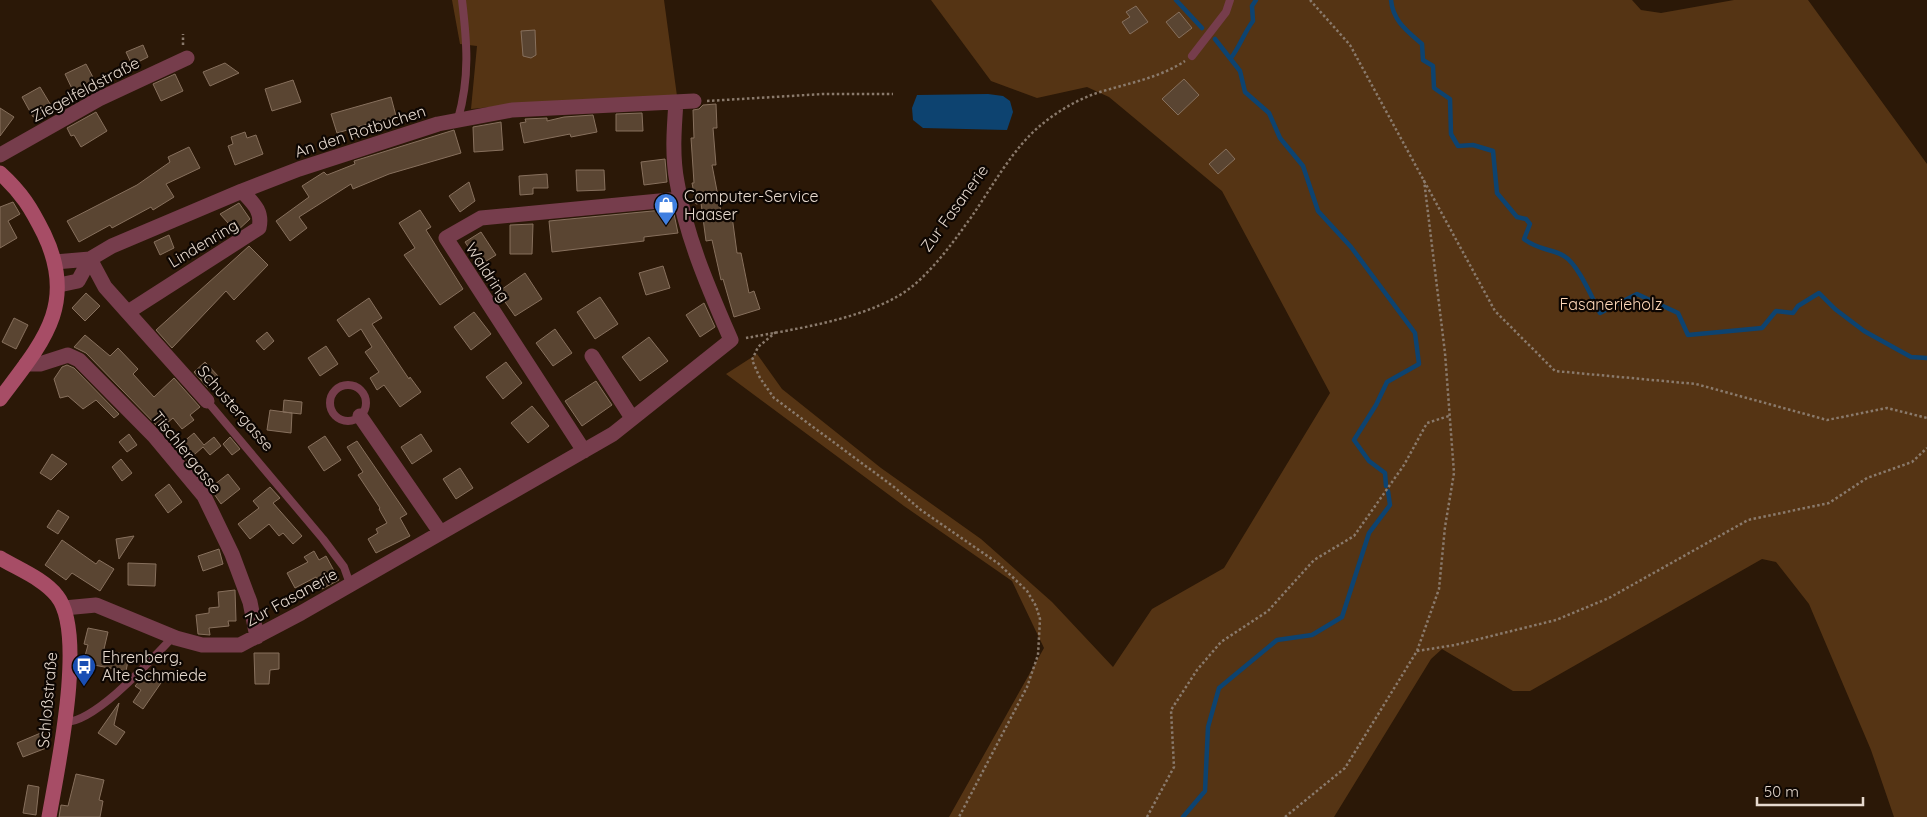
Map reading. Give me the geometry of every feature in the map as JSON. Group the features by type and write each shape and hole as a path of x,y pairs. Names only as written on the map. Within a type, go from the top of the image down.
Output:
{"street":[{"name":"Ziegelfeldstraße","path":"0,154 99,99 187,58"},
{"path":"676,102 674,143 680,199 702,271 730,340"},
{"name":"An den Rotbuchen","path":"55,262 90,259 112,246 242,191 365,146 458,118 546,107 694,102"},
{"path":"0,173 30,204 50,247 59,285 57,305 47,330 26,364 0,398"},
{"name":"Lindenring","path":"128,312 259,228 261,218 259,210 242,191"},
{"name":"Waldring","path":"584,451 446,238 481,218 680,199"},
{"path":"59,285 78,281 90,259"},
{"name":"Schustergasse","path":"90,259 105,287 207,401"},
{"name":"Zur Fasanerie","path":"64,608 96,605 173,637 202,645 240,645 613,434 730,340"},
{"name":"Tischlergasse","path":"26,364 40,364 68,355 79,360 154,436 204,496 232,554 250,602 257,637"},
{"path":"592,356 632,418"},
{"path":"360,416 440,532"},
{"name":"Schloßstraße","path":"0,558 57,595 64,608 69,635 71,668 49,817"}],"lane":[{"path":"458,118 465,95 468,51 462,0"},
{"path":"1192,56 1222,18 1230,0"},
{"path":"348,385 359,389 363,394 366,405 360,416 350,420 339,418 335,414 330,404 333,393 337,389 348,385"},
{"name":"Schustergasse","path":"207,401 323,539 344,567 350,584"},
{"path":"64,722 71,723 80,719 103,704 140,671 173,637"}],"path":[{"path":"1310,0 1350,45 1495,311 1555,371 1696,384 1827,420 1886,408 1927,418"},
{"name":"Zur Fasanerie","path":"730,340 828,322 872,309 912,286 946,253 1009,161 1039,126 1069,106 1098,93 1172,70 1192,56"},
{"path":"694,102 822,94 893,94"},
{"path":"1285,817 1345,768 1417,651 1439,589 1445,527 1454,473 1445,352 1424,179"},
{"path":"776,332 758,347 752,360 766,390 921,510 999,564 1027,591 1036,606 1040,619 1038,655 1022,696 958,817"},
{"path":"1147,817 1174,767 1171,710 1197,670 1221,642 1268,611 1314,560 1354,536 1404,465 1427,423 1449,416"},
{"path":"1417,651 1455,645 1556,620 1609,598 1748,520 1829,503 1866,478 1912,462 1927,448"}],"green space":[{"path":"452,0 664,0 677,96 541,102 471,109 477,46 460,44"},
{"name":"Fasanerieholz","path":"931,0 1632,0 1641,10 1661,13 1734,0 1808,0 1927,164 1927,817 1894,817 1871,750 1809,604 1776,562 1762,559 1530,691 1513,691 1442,649 1431,659 1334,817 949,817 1044,648 1012,581 904,506 726,374 757,354 782,389 881,468 981,539 1052,602 1113,667 1152,609 1224,568 1330,393 1222,191 1109,97 1087,87 1037,98 991,81"}],"water":[{"path":"988,94 1003,96 1010,101 1013,112 1007,130 923,128 913,120 912,108 917,95"}],"building":[{"path":"1136,6 1148,22 1130,34 1122,22 1130,17 1126,12"},
{"path":"1179,12 1192,28 1179,38 1166,22"},
{"path":"535,30 536,55 531,58 523,56 521,31"},
{"path":"143,45 148,57 132,65 126,52"},
{"path":"225,63 239,73 210,86 203,72"},
{"path":"86,64 96,83 74,93 65,74"},
{"path":"175,74 183,91 161,101 153,84"},
{"path":"1184,79 1199,95 1178,115 1162,99"},
{"path":"293,80 301,102 272,111 265,89"},
{"path":"40,87 52,107 33,117 22,97"},
{"path":"391,97 396,116 337,133 331,114"},
{"path":"716,104 717,128 713,128 716,165 712,165 722,217 732,216 737,253 741,253 749,293 754,291 760,309 734,317 723,279 721,280 712,240 706,241 701,203 696,204 692,183 694,183 691,138 694,138 693,110 699,109 703,105"},
{"path":"0,108 14,117 0,136"},
{"path":"96,112 107,131 81,147 74,135 71,136 67,128"},
{"path":"642,113 643,131 616,131 616,114"},
{"path":"593,115 597,132 571,137 570,134 524,143 520,123 526,122 525,119 547,118 547,121 564,117"},
{"path":"501,122 503,150 474,152 473,127"},
{"path":"454,130 461,153 389,174 353,189 351,184 299,217 307,228 290,241 276,221 309,197 302,186 324,172 327,175 355,164 354,161"},
{"path":"245,132 247,138 256,135 263,154 235,165 228,146 233,144 231,137"},
{"path":"189,147 200,168 166,184 174,197 153,210 151,207 112,228 110,225 79,242 67,221 137,185 170,162 168,157"},
{"path":"1226,149 1235,159 1218,174 1209,164"},
{"path":"665,159 667,182 644,185 641,162"},
{"path":"576,170 604,170 605,190 577,191"},
{"path":"547,174 548,188 533,188 533,194 520,195 519,176"},
{"path":"469,182 475,201 460,212 449,196"},
{"path":"13,202 20,214 8,221 17,238 0,248 0,207"},
{"path":"239,203 250,219 236,232 220,214"},
{"path":"673,209 678,233 644,237 644,241 552,252 549,221"},
{"path":"420,210 431,227 426,230 463,289 440,305 404,255 415,248 399,223"},
{"path":"533,224 532,254 510,254 510,225"},
{"path":"481,232 496,255 480,265 465,242"},
{"path":"169,235 174,248 160,255 154,242"},
{"path":"249,246 268,265 234,300 226,291 172,348 156,330"},
{"path":"663,266 670,288 646,295 639,273"},
{"path":"525,273 542,299 515,316 498,292"},
{"path":"86,293 100,306 85,321 72,308"},
{"path":"600,297 618,324 595,339 577,312"},
{"path":"369,298 382,318 372,324 409,379 410,377 421,392 400,407 384,385 377,390 370,378 379,372 365,352 372,347 361,329 349,337 337,320"},
{"path":"704,303 715,327 700,337 686,315"},
{"path":"474,312 491,334 471,350 454,327"},
{"path":"14,318 28,325 16,349 2,342"},
{"path":"555,329 572,353 553,366 536,343"},
{"path":"267,332 274,341 264,350 256,341"},
{"path":"85,335 110,356 118,348 138,369 133,374 154,397 174,378 200,407 190,415 194,420 182,429 173,418 160,429 86,353 74,347"},
{"path":"649,337 668,361 640,381 622,357"},
{"path":"326,346 338,364 320,376 308,358"},
{"path":"205,362 219,377 208,388 194,372"},
{"path":"506,362 522,383 503,399 486,377"},
{"path":"67,365 74,368 119,414 114,418 96,400 83,409 68,396 60,398 54,379 62,367"},
{"path":"596,381 612,405 582,426 565,401"},
{"path":"284,400 302,402 301,414 283,412"},
{"path":"532,406 549,426 528,443 511,423"},
{"path":"270,410 292,413 291,433 267,430"},
{"path":"194,433 204,445 214,437 221,446 210,455 203,447 187,461 176,448"},
{"path":"129,434 137,445 127,452 119,442"},
{"path":"421,434 432,451 412,464 401,447"},
{"path":"325,436 341,460 324,471 308,447"},
{"path":"230,437 240,449 232,455 223,444"},
{"path":"357,441 407,514 400,518 410,536 376,553 368,539 378,533 376,529 387,523 380,508 358,475 363,472 347,447"},
{"path":"52,454 67,464 51,480 40,473"},
{"path":"121,459 132,473 122,481 112,467"},
{"path":"460,468 473,488 456,499 443,479"},
{"path":"228,474 240,489 221,504 210,488"},
{"path":"169,484 182,502 168,513 155,495"},
{"path":"270,487 280,498 273,503 302,536 293,544 283,533 279,536 269,524 250,539 238,524 259,508 253,501"},
{"path":"58,510 69,517 58,534 47,527"},
{"path":"134,536 119,559 116,539"},
{"path":"62,540 96,564 99,560 114,569 100,591 72,573 66,580 45,565"},
{"path":"219,549 223,564 203,571 198,556"},
{"path":"314,551 319,560 326,556 339,580 322,589 316,577 295,588 287,573 308,562 304,557"},
{"path":"128,563 156,564 155,586 128,585"},
{"path":"235,590 236,621 228,621 229,626 209,628 210,635 198,634 196,615 209,613 209,608 219,607 218,592"},
{"path":"88,628 108,632 104,649 129,656 126,671 83,663 88,645 84,644"},
{"path":"254,653 279,653 279,669 270,670 269,684 255,684"},
{"path":"149,670 163,680 143,709 133,702 141,690 135,686"},
{"path":"119,703 114,725 125,732 116,745 98,733"},
{"path":"43,732 49,747 23,757 17,743"},
{"path":"76,774 104,780 99,800 103,801 100,817 59,817 61,805 68,806"},
{"path":"28,785 39,787 36,815 23,813"}],"waterway":[{"path":"1176,0 1202,28"},
{"path":"1231,58 1253,21 1252,6 1256,0"},
{"path":"1391,0 1398,20 1422,44 1423,60 1433,66 1434,88 1450,99 1451,134 1458,146 1473,145 1493,151 1497,193 1517,217 1526,219 1530,224 1524,239 1535,246 1559,253 1569,260 1589,290 1600,313 1637,294 1678,313 1688,335 1762,328 1776,311 1793,313 1798,306 1819,293 1835,309 1864,331 1911,357 1927,358"},
{"path":"1215,39 1240,71 1245,92 1269,113 1280,138 1303,166 1318,211 1351,247 1415,333 1419,364 1387,382 1376,405 1354,440 1369,461 1385,473 1386,486"},
{"path":"1183,817 1205,791 1208,727 1219,688 1277,640 1312,635 1342,617 1369,533 1390,505 1388,491"}],"place":[{"name":"Computer-Service Haaser","path":"666,226"},
{"name":"Ehrenberg, Alte Schmiede","path":"84,687"}]}
